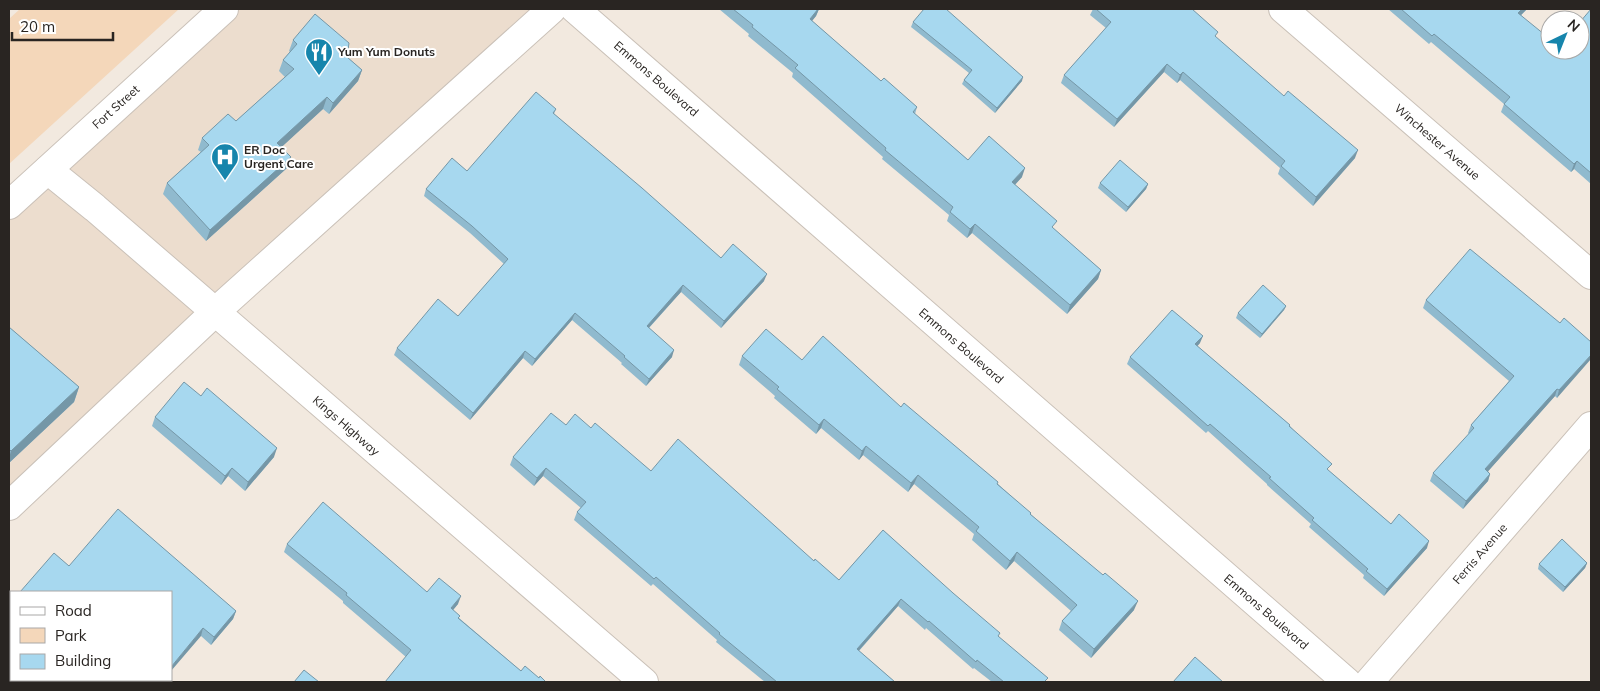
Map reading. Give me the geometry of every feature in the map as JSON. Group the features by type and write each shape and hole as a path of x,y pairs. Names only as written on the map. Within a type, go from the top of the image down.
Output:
{"street":[{"name":"Fort Street","path":"9,205 224,9"},
{"path":"9,506 215,312 552,9"},
{"name":"Emmons Boulevard","path":"575,9 1347,682"},
{"name":"Winchester Avenue","path":"1283,9 1591,275"},
{"name":"Kings Highway","path":"48,170 95,208 644,682"},
{"name":"Ferris Avenue","path":"1369,682 1591,426"}],"shaded area":[{"path":"224,9 552,9 9,506 9,205"}],"green space":[{"path":"20,9 179,9 9,164 9,19"}],"building":[{"path":"733,9 818,9 810,19 881,81 884,78 917,107 913,112 968,160 989,136 1025,168 1012,182 1057,221 1052,227 1101,270 1070,305 975,224 970,229 950,212 953,207 885,150 886,148 795,68 798,65"},
{"path":"924,9 946,9 1023,77 997,108 964,80 972,70 913,22"},
{"path":"1096,9 1192,9 1218,32 1215,36 1284,96 1288,91 1358,150 1316,197 1281,166 1285,161 1183,72 1180,75 1167,64 1117,119 1064,75 1111,22"},
{"path":"1401,9 1522,9 1518,13 1540,31 1540,60 1590,60 1591,9 1591,173 1577,161 1574,164 1504,104 1510,97 1434,34 1432,36"},
{"path":"315,14 349,43 347,57 362,70 333,103 327,97 277,143 291,157 210,230 167,183 209,145 202,138 228,114 236,121 294,69 283,60 297,44 293,40"},
{"path":"536,92 556,109 553,113 721,258 733,244 767,274 724,321 683,285 647,326 674,350 649,379 575,313 535,359 525,351 473,413 397,348 438,299 458,316 508,259 472,226 426,189 452,158 467,171"},
{"path":"1120,160 1148,184 1128,207 1100,183"},
{"path":"1470,249 1560,323 1564,318 1591,342 1591,355 1559,390 1557,389 1485,469 1490,474 1466,501 1433,473 1474,428 1471,425 1514,376 1426,300"},
{"path":"1263,285 1286,306 1262,334 1238,313"},
{"path":"1172,310 1203,336 1195,344 1290,425 1332,464 1327,469 1391,524 1399,514 1429,541 1387,589 1366,571 1368,569 1312,520 1314,518 1269,478 1271,477 1210,424 1208,426 1130,357"},
{"path":"9,327 79,387 11,451 9,449"},
{"path":"766,329 802,360 823,336 901,407 904,403 998,482 997,484 1030,514 1103,575 1105,573 1138,601 1094,649 1062,621 1077,605 1017,552 1010,561 976,531 979,527 918,475 911,483 866,446 862,451 824,419 819,425 777,389 779,387 742,356"},
{"path":"184,382 201,396 207,388 277,448 248,482 232,468 225,476 155,417"},
{"path":"551,413 566,425 575,414 591,428 595,423 651,471 678,439 814,561 815,559 839,580 883,530 1000,633 998,636 1048,678 1044,682 1004,682 977,660 976,662 901,599 857,649 895,682 777,682 719,634 656,577 654,579 577,512 586,502 546,468 537,478 513,457"},
{"path":"323,502 427,592 439,578 461,596 451,608 460,616 458,618 521,671 525,666 546,682 385,682 411,650 346,595 347,593 287,544"},
{"path":"118,509 236,611 214,637 203,628 172,666 172,591 21,591 54,553 69,566"},
{"path":"1562,539 1587,563 1565,587 1539,564"},
{"path":"1195,657 1223,682 1173,682"},
{"path":"304,670 319,682 294,682"},
{"path":"114,681 159,681 158,682"}],"place":[{"name":"Yum Yum Donuts","path":"319,76"},
{"name":"ER Doc Urgent Care","path":"225,181"}]}
